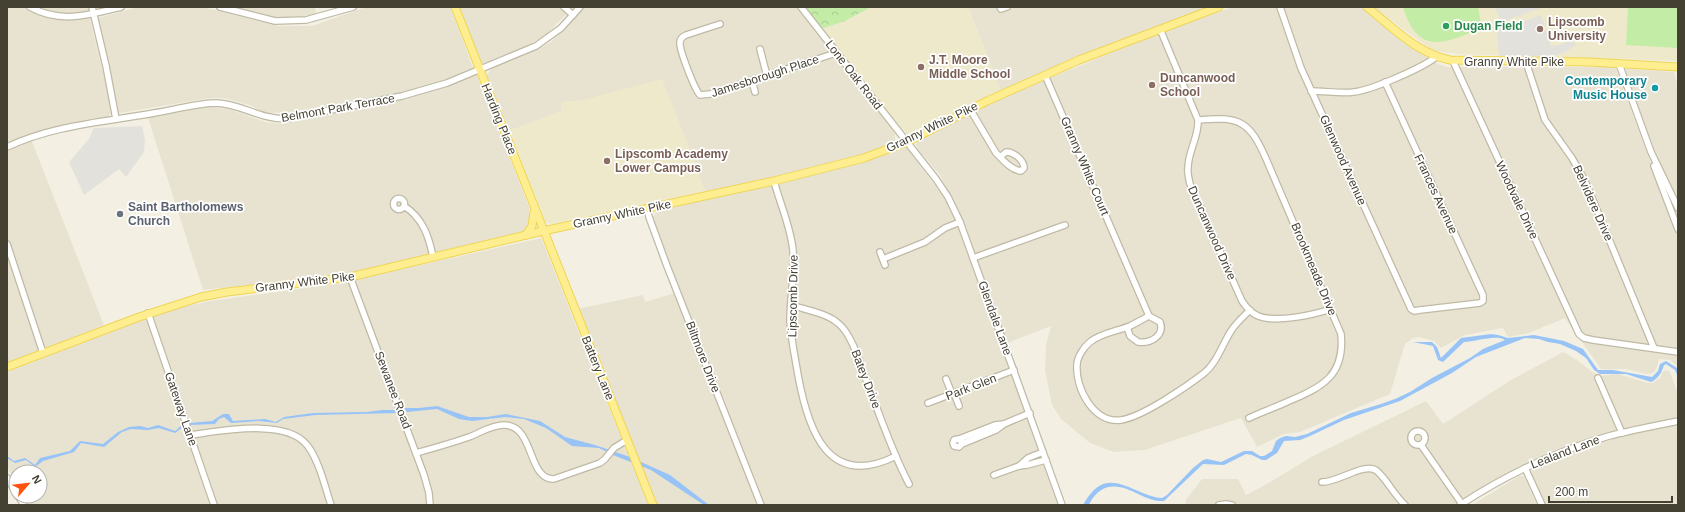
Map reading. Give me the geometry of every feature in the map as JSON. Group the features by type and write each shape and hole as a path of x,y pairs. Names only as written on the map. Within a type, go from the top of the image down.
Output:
{"main road":[{"name":"Harding Place","path":"455,7 543,231"},
{"name":"Granny White Pike","path":"7,367 148,313 208,295 350,277 543,231 774,181 864,158 907,142 970,109 1098,52 1220,7"},
{"name":"Granny White Pike","path":"1367,7 1413,43 1436,57 1453,61 1619,64 1678,68"},
{"path":"526,235 532,226 534,208"},
{"name":"Battery Lane","path":"543,231 653,505"}],"street":[{"path":"30,7 42,13 71,18 121,7"},
{"path":"92,7 106,66 116,119"},
{"path":"220,7 275,21 306,20 353,7"},
{"path":"564,7 573,15"},
{"name":"Belmont Park Terrace","path":"7,147 49,131 214,103 230,105 270,118 294,118 411,94 447,83 536,46 557,31 580,7"},
{"name":"Lone Oak Road","path":"801,7 836,54 907,142"},
{"path":"1000,7 1001,10 1007,7"},
{"name":"Glenwood Avenue","path":"1280,7 1297,60 1407,302 1413,310"},
{"name":"Jamesborough Place","path":"720,24 686,35 681,40 681,50 700,95 752,81 836,54"},
{"path":"1160,29 1198,120"},
{"path":"760,49 767,76"},
{"path":"1311,90 1338,93 1354,92 1385,82 1428,63 1436,57"},
{"name":"Woodvale Drive","path":"1453,61 1575,328 1582,337 1603,342 1654,348"},
{"name":"Belvidere Drive","path":"1526,62 1544,120 1572,158 1585,181 1654,348"},
{"path":"1619,64 1651,152 1678,208"},
{"name":"Granny White Court","path":"1045,75 1149,316"},
{"path":"752,81 755,92"},
{"name":"Frances Avenue","path":"1385,82 1483,295 1483,301 1478,304 1413,310"},
{"path":"970,109 1000,157"},
{"name":"Brookmeade Drive","path":"1198,120 1221,118 1232,120 1241,123 1255,135 1340,330 1342,342 1340,362 1333,374 1325,383 1312,391 1249,418"},
{"name":"Duncanwood Drive","path":"1198,120 1197,133 1188,168 1190,184 1237,291 1244,304 1250,310"},
{"name":"Glendale Lane","path":"907,142 944,191 960,222 1062,503"},
{"path":"1651,152 1654,166 1678,229"},
{"name":"Lipscomb Drive","path":"774,181 780,205 788,224 793,247 794,276 791,305 792,343 799,382 808,414 822,445 835,458 852,466 869,466 896,456"},
{"path":"404,206 413,213 423,226 428,236 433,257"},
{"name":"Biltmore Drive","path":"647,208 649,218 667,266 761,505"},
{"path":"883,259 925,242 945,228 960,222"},
{"path":"973,258 1065,225"},
{"path":"7,244 43,353"},
{"path":"880,252 885,265"},
{"name":"Sewanee Road","path":"350,277 416,453 428,488 430,505"},
{"name":"Batey Drive","path":"791,305 827,317 841,326 848,336 896,456 909,484"},
{"path":"1127,327 1130,336 1138,342 1143,343 1160,334 1162,330 1160,322 1149,316 1127,327 1092,340 1079,356 1077,365 1078,375 1084,396 1097,414 1107,419 1120,420 1132,417 1168,398 1203,374 1212,364 1235,325 1250,310 1257,316 1276,318 1310,314 1331,309"},
{"name":"Gateway Lane","path":"148,313 214,505"},
{"path":"1654,348 1678,352"},
{"name":"Park Glen","path":"928,403 1014,370"},
{"path":"1598,378 1622,433"},
{"path":"946,379 959,406"},
{"path":"961,441 981,433 995,425 1004,424 1030,413"},
{"name":"Lealand Lane","path":"1461,505 1525,468 1567,450 1622,433 1678,421"},
{"path":"416,453 504,425 513,427 525,439 541,473 550,479 563,477 600,463 605,460 614,448 627,440"},
{"path":"190,435 265,428 293,433 305,443 312,452 331,505"},
{"path":"1421,445 1461,505"},
{"path":"1020,466 1028,458 1043,452"},
{"path":"994,475 1020,466 1027,466 1046,460"},
{"path":"1322,482 1332,481 1374,466 1397,498 1405,505"},
{"path":"1525,468 1542,505"},
{"path":"1219,505 1231,505"}],"shaded area":[{"path":"7,7 102,7 88,11 112,110 108,118 7,144"},
{"path":"139,7 202,7 278,26 312,26 366,7 450,7 474,70 413,91 308,112 265,113 250,105 223,98 210,98 119,113 98,18"},
{"path":"236,7 315,7 316,15 275,18"},
{"path":"458,7 574,7 545,35 527,46 484,65 481,63"},
{"path":"584,7 798,7 895,133 895,141 890,145 823,167 763,181 705,191 699,176 583,101 561,102 561,111 509,131 487,75 492,68 539,49 551,42"},
{"name":"J.T. Moore Middle School","path":"871,7 968,7 1001,91 909,136 818,30 845,21"},
{"path":"968,7 1208,7 1001,91"},
{"path":"1233,7 1362,7 1436,63 1447,67 1615,67 1678,236 1678,367 1670,360 1659,359 1657,367 1653,373 1647,374 1626,369 1601,369 1565,318 1529,333 1508,337 1503,328 1465,335 1441,348 1434,341 1419,337 1413,338 1405,344 1390,394 1300,432 1284,434 1257,447 1241,418 1145,450 1114,452 1090,443 1061,419 1052,405 1045,370 1046,345 1051,326 1008,343 965,226 940,175 920,152 916,145 918,140 1008,95 1150,37"},
{"name":"Lipscomb University","path":"1373,7 1678,7 1678,61 1458,54 1433,51"},
{"path":"1495,7 1544,7 1501,22"},
{"path":"1541,15 1551,46 1560,45 1572,39 1576,45 1565,52 1551,57 1499,56 1497,31"},
{"path":"1627,69 1674,72 1678,86 1678,201 1655,151 1624,71"},
{"path":"477,75 529,207 531,221 525,231 346,274 203,290 148,118 208,107 229,109 265,122 282,124 407,99"},
{"name":"Lipscomb Academy Lower Campus","path":"662,79 705,191 551,224 546,222 509,131 561,111 561,102 583,100"},
{"path":"142,126 145,140 144,152 126,177 119,169 84,195 69,162 89,139 94,128"},
{"path":"31,139 104,325 7,364 7,151"},
{"path":"906,147 942,195 952,211 1058,505 765,505 662,247 653,217 657,211 806,176 886,155"},
{"path":"541,238 648,505 29,505 48,504 48,464 8,464 8,469 7,467 7,372 170,310 210,301 342,283"},
{"path":"675,293 759,505 656,505 577,309 643,295 645,302"},
{"path":"1563,352 1580,362 1592,372 1601,376 1618,374 1648,383 1653,383 1661,377 1662,372 1666,370 1670,372 1678,394 1678,419 1608,433 1558,449 1482,488 1456,505 1186,505 1185,501 1202,479 1238,479 1246,495 1311,457 1426,401 1443,424 1511,380"},
{"path":"1678,424 1678,505 1546,505 1532,475 1532,470 1537,466 1572,451 1629,434"},
{"path":"1519,476 1524,476 1537,505 1472,505"}],"green space":[{"path":"801,7 871,7 845,21 818,30"},
{"name":"Dugan Field","path":"1403,7 1478,7 1482,28 1445,41 1434,42 1425,40 1416,33 1409,23"},
{"path":"1678,7 1678,48 1626,45 1628,8"}],"water":[{"path":"1491,334 1508,338 1534,335 1564,341 1583,349 1598,370 1613,370 1652,377 1658,371 1660,364 1666,361 1677,368 1678,377 1675,370 1666,364 1658,377 1651,382 1626,374 1600,374 1594,370 1586,358 1576,351 1560,344 1539,339 1525,338 1476,357 1452,373 1400,401 1344,420 1300,440 1284,441 1277,453 1266,460 1246,454 1224,465 1203,464 1164,501 1149,499 1119,487 1111,487 1098,492 1089,505 1083,505 1092,492 1101,485 1110,483 1120,484 1151,496 1162,498 1203,460 1207,459 1221,462 1244,451 1252,451 1260,456 1264,456 1272,451 1276,441 1280,438 1286,436 1295,437 1307,434 1351,413 1395,399 1470,358 1483,349 1505,340 1501,338 1491,338 1464,342 1443,362 1438,360 1433,346 1413,342 1432,342 1437,347 1441,358 1461,338"},
{"path":"437,406 469,417 487,417 506,414 540,421 565,437 630,457 670,475 709,505 704,505 651,470 599,448 572,446 546,428 524,419 505,417 472,421 459,419 437,409 407,412 404,408"},
{"path":"396,410 397,413 316,415 283,419 277,423 259,421 231,423 224,417 219,419 215,424 190,425 189,423 212,421 223,414 229,414 233,421 265,419 276,422 284,417 313,413 367,412"},
{"path":"183,424 184,426 175,433 159,428 148,430 131,429 122,432 104,447 81,443 74,452 36,464 40,458 70,451 80,441 103,444 118,432 129,427 140,426 148,428 158,425 175,431"},
{"path":"7,456 14,461 25,458 34,464 26,460 15,463 7,458"}],"place":[{"name":"Dugan Field","path":"1446,26"},
{"name":"Lipscomb University","path":"1540,29"},
{"name":"J.T. Moore Middle School","path":"921,67"},
{"name":"Duncanwood School","path":"1152,85"},
{"name":"Contemporary Music House","path":"1655,88"},
{"name":"Lipscomb Academy Lower Campus","path":"607,161"},
{"name":"Saint Bartholomews Church","path":"120,214"}]}
